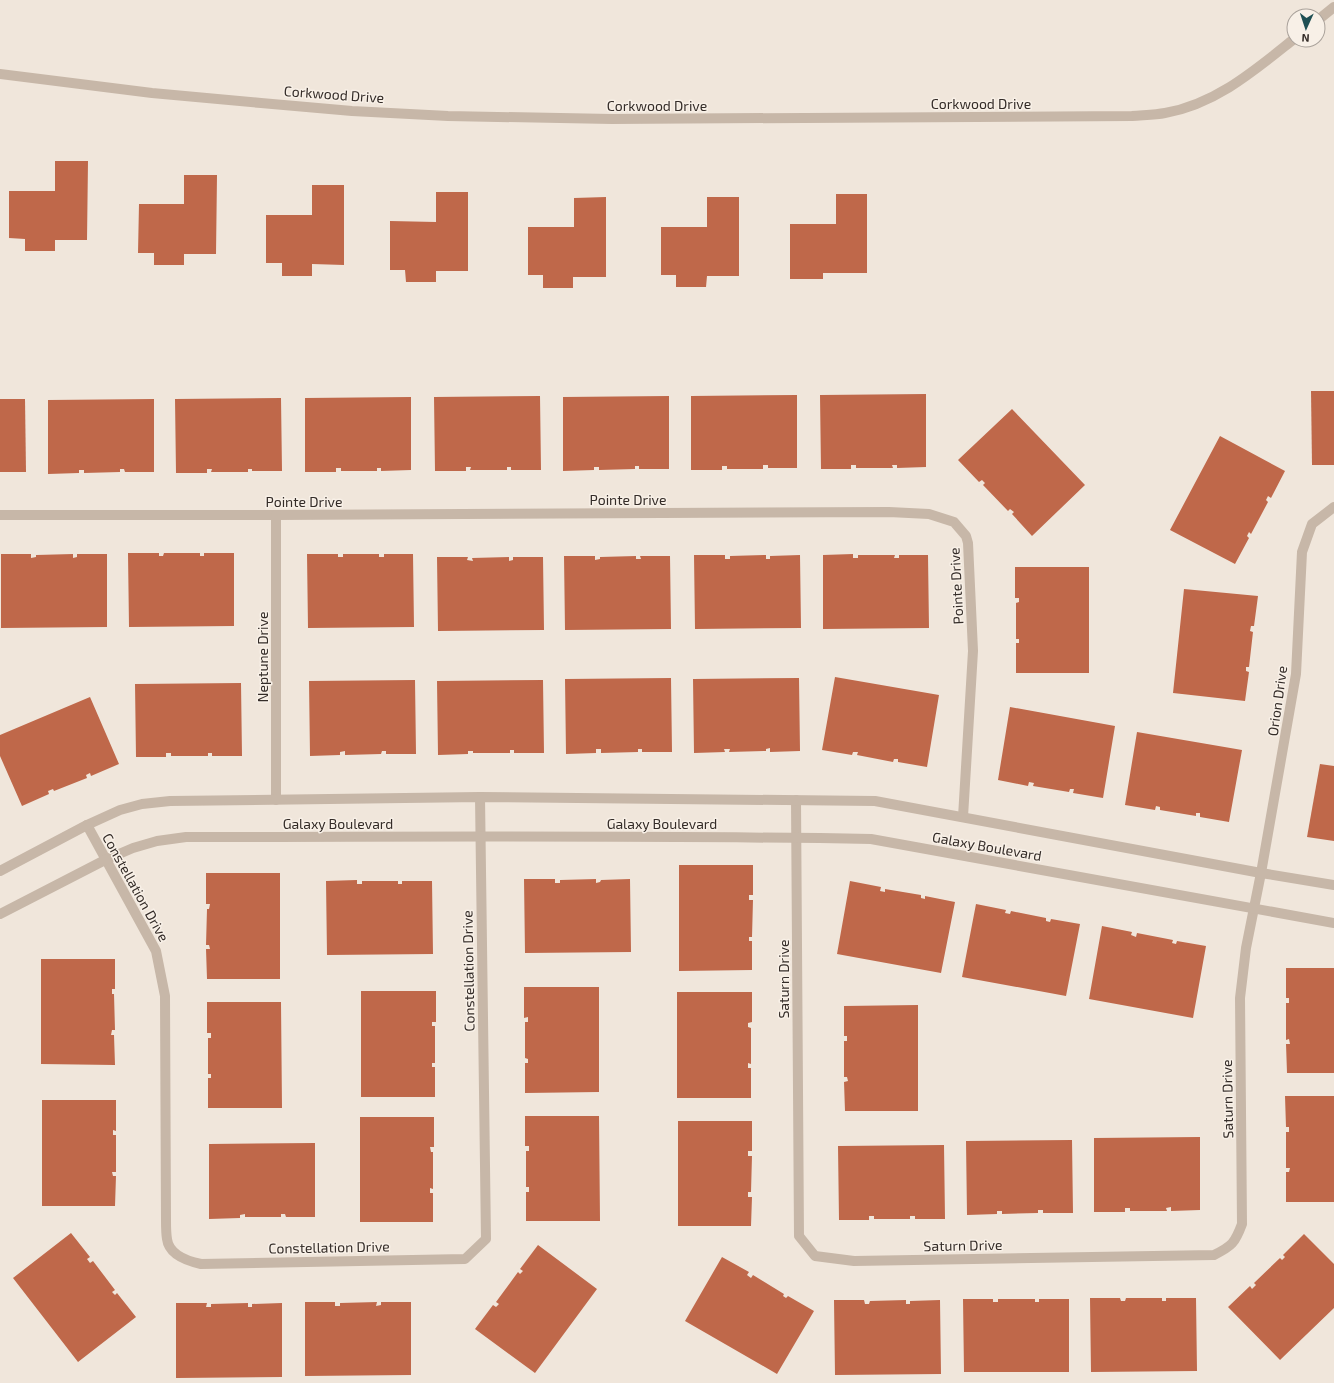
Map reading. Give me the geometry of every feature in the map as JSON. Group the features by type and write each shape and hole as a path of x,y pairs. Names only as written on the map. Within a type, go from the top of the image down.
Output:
{"street":[{"path":"1326,14 1334,7"},
{"name":"Corkwood Drive","path":"0,74 253,102 448,116 612,119 1132,116 1165,113 1196,105 1253,72 1286,45"},
{"name":"Orion Drive","path":"1253,909 1261,873 1296,674 1302,552 1312,524 1334,507"},
{"name":"Pointe Drive","path":"0,515 889,512 928,514 954,522 966,536 968,543 973,651 963,817"},
{"name":"Neptune Drive","path":"276,515 276,800"},
{"name":"Galaxy Boulevard","path":"0,871 87,825 120,810 142,804 170,801 480,797 796,800 875,801 1261,873 1334,885"},
{"name":"Constellation Drive","path":"87,825 156,951 165,996 166,1220 167,1241 174,1253 188,1261 201,1264 465,1259 486,1239 480,797"},
{"name":"Saturn Drive","path":"796,800 799,1236 815,1256 854,1261 1214,1255 1228,1248 1237,1239 1242,1224 1240,998 1246,948 1253,909"},
{"name":"Galaxy Boulevard","path":"0,914 105,860 133,848 157,841 186,837 481,836 796,838 871,839 1334,923"}],"building":[{"path":"55,161 88,161 87,240 55,240 55,251 25,251 25,239 9,238 9,191 55,191"},
{"path":"184,175 217,175 216,254 184,254 184,265 154,265 154,253 138,253 139,204 184,204"},
{"path":"312,185 344,185 344,265 312,264 312,276 282,276 282,263 266,263 266,215 312,215"},
{"path":"436,192 468,192 468,271 436,271 436,282 406,282 405,270 390,270 390,221 436,222"},
{"path":"836,194 867,194 867,273 823,273 823,279 790,279 790,224 836,224"},
{"path":"606,197 606,277 573,277 573,288 543,288 543,275 528,275 528,227 574,227 574,198"},
{"path":"707,197 739,197 739,276 707,276 706,287 676,287 676,275 661,275 661,227 707,227"},
{"path":"1311,391 1334,391 1334,465 1312,465"},
{"path":"926,394 926,467 897,468 897,465 892,465 893,468 856,468 856,465 851,465 851,469 821,469 820,395"},
{"path":"797,395 797,468 768,468 768,465 763,465 763,469 727,469 727,466 722,466 722,470 691,470 691,396"},
{"path":"540,396 541,470 511,470 511,467 507,467 507,470 470,470 471,467 466,467 466,471 435,471 434,397"},
{"path":"669,396 669,469 639,469 639,466 635,466 635,469 599,470 599,467 594,467 594,470 563,471 563,397"},
{"path":"411,397 411,470 381,471 381,468 377,468 377,471 341,471 341,468 336,468 336,472 305,472 305,398"},
{"path":"281,398 282,471 252,471 252,469 248,469 248,472 211,472 212,469 207,469 207,473 176,473 175,399"},
{"path":"0,399 25,399 26,472 0,472"},
{"path":"154,399 154,472 125,472 124,469 120,469 120,472 84,473 84,470 79,470 79,473 48,474 48,400"},
{"path":"1012,409 1085,485 1032,536 1012,514 1014,512 1010,509 1008,511 983,485 985,483 982,480 979,482 958,460"},
{"path":"1220,436 1285,471 1271,498 1268,496 1266,500 1268,502 1251,534 1249,532 1247,536 1249,538 1235,564 1170,530"},
{"path":"128,553 159,553 159,556 163,556 164,553 200,553 200,556 204,556 204,553 234,553 234,626 129,627"},
{"path":"1,554 31,554 31,558 36,557 36,555 73,554 73,558 77,557 77,554 107,554 107,627 1,628"},
{"path":"307,554 338,554 338,557 343,557 343,554 379,554 379,557 384,557 384,554 413,554 414,627 308,628"},
{"path":"853,554 853,558 858,558 858,555 895,555 894,558 899,558 899,555 928,555 929,628 823,629 823,555"},
{"path":"694,555 725,555 725,559 730,559 730,556 766,555 766,559 770,559 770,556 800,555 801,628 695,629"},
{"path":"564,556 595,556 595,560 600,559 600,557 636,556 636,559 641,559 640,556 670,556 671,629 565,630"},
{"path":"437,557 468,557 467,560 473,561 472,558 509,557 509,561 513,560 513,557 543,557 544,630 438,631"},
{"path":"1015,567 1089,567 1089,673 1016,673 1016,643 1019,643 1019,639 1016,639 1016,603 1019,602 1019,598 1015,598"},
{"path":"1184,589 1258,596 1254,626 1251,626 1250,631 1253,632 1249,667 1246,667 1246,671 1249,672 1245,701 1173,693"},
{"path":"835,677 939,695 927,767 898,762 898,759 894,759 893,762 857,755 858,752 853,752 852,755 822,750"},
{"path":"671,678 672,752 642,752 642,749 638,749 638,752 601,753 601,749 596,749 596,753 566,754 565,679"},
{"path":"799,678 800,751 770,752 770,748 766,749 766,751 729,752 730,749 724,749 725,752 694,753 693,679"},
{"path":"415,680 416,754 386,754 386,751 382,751 381,754 345,755 345,751 340,752 340,755 310,756 309,681"},
{"path":"543,680 544,753 514,753 514,750 510,750 510,753 473,753 473,751 468,751 468,754 438,755 437,681"},
{"path":"241,683 242,756 212,756 212,753 208,753 208,756 171,756 171,753 166,753 166,757 136,757 135,684"},
{"path":"90,697 119,764 91,776 90,773 86,775 87,778 54,791 53,789 48,791 49,794 22,806 0,756 0,735"},
{"path":"1010,707 1115,726 1103,798 1073,793 1074,789 1070,789 1069,792 1033,786 1034,783 1029,782 1028,786 998,780"},
{"path":"1137,732 1242,750 1229,822 1200,817 1200,813 1196,813 1196,816 1160,810 1160,807 1156,806 1155,810 1125,805"},
{"path":"1320,764 1334,766 1334,841 1307,837"},
{"path":"679,865 753,865 753,895 749,895 749,900 753,900 752,937 749,937 749,941 752,941 752,970 679,971"},
{"path":"206,873 280,873 280,979 207,979 206,949 210,949 209,945 206,945 207,909 209,909 210,904 206,904"},
{"path":"524,879 555,879 555,883 560,883 560,880 596,879 596,883 600,882 601,880 630,879 631,952 525,953"},
{"path":"357,880 357,884 362,884 362,881 398,881 398,884 402,884 402,881 432,881 433,954 327,955 326,881"},
{"path":"850,881 881,887 880,891 885,892 885,889 921,895 921,898 925,899 925,896 955,902 941,973 837,954"},
{"path":"976,904 1006,910 1005,913 1010,914 1011,911 1046,918 1046,921 1050,922 1051,919 1080,924 1066,996 962,977"},
{"path":"1102,926 1132,932 1131,935 1136,937 1137,933 1173,940 1172,943 1176,944 1177,941 1206,946 1193,1018 1089,999"},
{"path":"41,959 115,959 115,989 112,989 112,994 114,994 115,1030 112,1030 111,1035 114,1035 115,1065 41,1064"},
{"path":"1286,968 1334,968 1334,1073 1287,1073 1286,1044 1290,1044 1289,1039 1286,1040 1286,1003 1289,1003 1289,998 1286,998"},
{"path":"524,987 599,987 599,1092 525,1093 525,1063 528,1063 528,1059 525,1058 525,1022 528,1022 528,1017 524,1018"},
{"path":"361,991 436,991 436,1022 432,1022 432,1026 435,1026 435,1063 432,1063 432,1067 435,1067 435,1097 361,1097"},
{"path":"677,992 752,992 752,1022 748,1023 748,1027 751,1028 751,1064 748,1063 748,1068 751,1068 751,1098 677,1098"},
{"path":"207,1002 281,1002 282,1108 208,1108 208,1078 211,1078 211,1074 208,1074 208,1038 211,1038 211,1033 207,1033"},
{"path":"918,1005 918,1111 845,1111 844,1082 848,1081 847,1077 844,1077 844,1041 847,1041 847,1036 844,1036 844,1006"},
{"path":"1285,1096 1334,1096 1334,1202 1286,1202 1286,1172 1289,1172 1290,1168 1286,1168 1286,1132 1289,1132 1289,1127 1286,1127"},
{"path":"42,1100 116,1100 116,1131 113,1130 113,1135 116,1135 116,1172 112,1172 113,1176 116,1176 115,1206 42,1206"},
{"path":"525,1116 599,1116 600,1221 526,1221 526,1192 529,1192 529,1187 526,1187 526,1151 529,1151 529,1146 525,1146"},
{"path":"360,1117 434,1117 434,1147 430,1147 431,1152 433,1152 433,1189 430,1188 430,1193 433,1193 433,1222 360,1222"},
{"path":"678,1121 752,1121 752,1151 748,1151 748,1156 752,1156 751,1192 748,1192 748,1197 752,1197 751,1226 678,1226"},
{"path":"1200,1137 1200,1210 1171,1211 1171,1207 1166,1208 1167,1211 1130,1211 1130,1208 1125,1208 1125,1212 1094,1212 1094,1138"},
{"path":"1072,1140 1073,1213 1043,1213 1043,1210 1038,1210 1038,1213 1002,1214 1002,1211 997,1211 997,1214 967,1215 966,1141"},
{"path":"315,1143 315,1217 286,1217 285,1214 281,1214 281,1217 245,1217 245,1214 240,1215 240,1218 209,1219 209,1144"},
{"path":"944,1145 945,1219 915,1219 915,1216 910,1216 910,1219 874,1219 874,1216 869,1216 869,1220 839,1220 838,1146"},
{"path":"71,1233 90,1257 87,1259 90,1263 93,1261 115,1290 112,1292 115,1295 117,1293 136,1317 78,1362 13,1278"},
{"path":"1304,1234 1334,1264 1334,1308 1280,1360 1228,1307 1250,1286 1252,1289 1256,1285 1254,1283 1280,1258 1282,1260 1285,1257 1283,1255"},
{"path":"538,1245 597,1289 535,1373 475,1329 493,1305 496,1307 499,1304 496,1302 518,1272 520,1274 523,1271 520,1269"},
{"path":"722,1257 749,1272 747,1275 751,1278 753,1275 784,1294 783,1296 786,1298 788,1296 814,1311 777,1374 685,1321"},
{"path":"1090,1298 1120,1298 1121,1301 1125,1301 1126,1298 1162,1298 1162,1301 1166,1301 1166,1298 1196,1298 1197,1371 1091,1372"},
{"path":"963,1299 993,1299 993,1302 998,1302 998,1299 1035,1299 1035,1302 1039,1302 1039,1299 1069,1299 1069,1372 964,1372"},
{"path":"834,1300 864,1300 865,1304 869,1304 870,1301 906,1300 906,1304 910,1304 910,1301 940,1300 941,1374 835,1375"},
{"path":"305,1302 335,1302 335,1306 340,1306 340,1303 377,1302 376,1306 381,1305 381,1302 411,1302 411,1375 305,1376"},
{"path":"176,1303 207,1303 206,1307 211,1307 211,1304 248,1303 248,1307 252,1307 252,1304 282,1303 282,1377 176,1378"}]}
